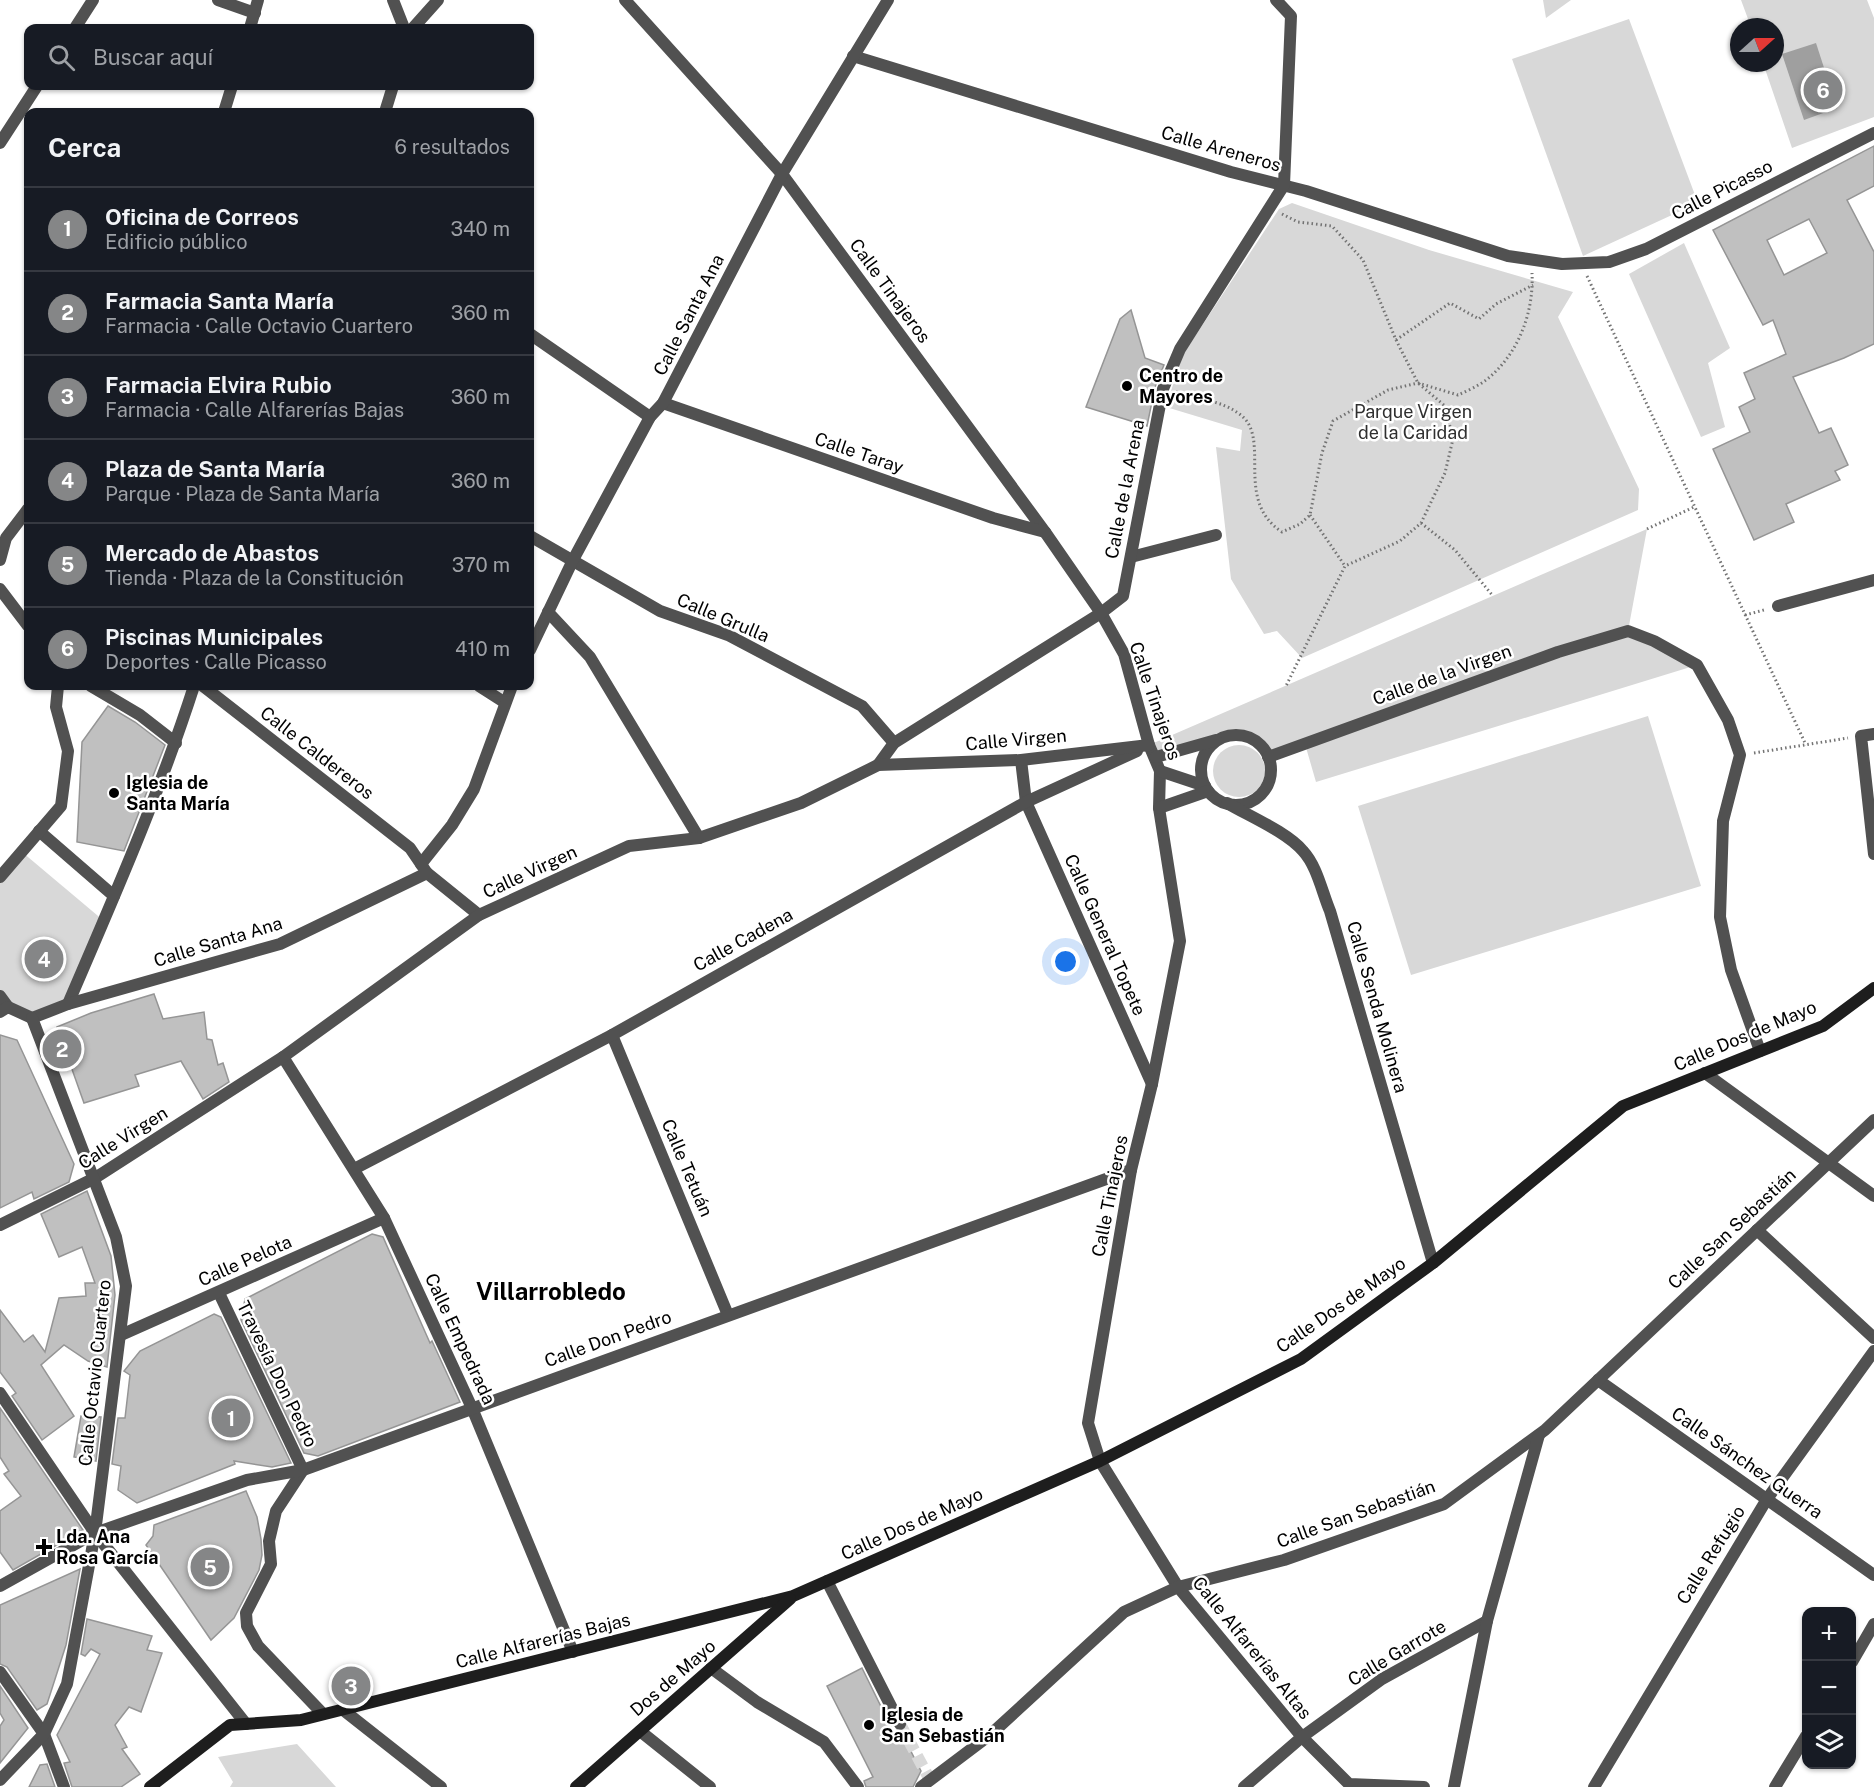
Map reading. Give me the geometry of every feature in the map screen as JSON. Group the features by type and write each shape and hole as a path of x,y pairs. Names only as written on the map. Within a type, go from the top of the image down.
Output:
{"street":[{"path":"78,24 93,0"},
{"path":"218,0 255,13"},
{"path":"251,24 258,0"},
{"path":"393,0 402,24"},
{"path":"417,24 438,0"},
{"name":"Calle Tinajeros","path":"625,0 782,174 1045,532 1101,613 1124,654 1149,745 1160,771 1159,808 1180,941 1152,1084 1131,1170 1088,1423 1100,1461"},
{"name":"Calle Santa Ana","path":"534,642 573,560 650,417 663,403 782,174 888,0"},
{"path":"1276,0 1291,16 1284,185"},
{"name":"Calle Areneros","path":"853,56 1231,172 1284,185 1508,256 1562,264 1582,263"},
{"path":"0,143 35,90"},
{"path":"225,108 231,90"},
{"path":"386,108 392,90"},
{"name":"Calle Picasso","path":"1582,263 1608,262 1646,249 1874,133"},
{"name":"Calle de la Arena","path":"878,765 894,743 1101,613 1124,596 1163,388 1180,349 1284,185"},
{"path":"534,337 650,417"},
{"name":"Calle Taray","path":"663,403 981,514 1045,532"},
{"path":"0,560 2,535 24,512"},
{"path":"1131,557 1216,535"},
{"name":"Calle Grulla","path":"534,538 660,611 728,635 861,706 894,743"},
{"path":"1778,606 1874,580"},
{"path":"0,589 24,621"},
{"path":"548,612 590,657 699,838"},
{"name":"Calle de la Virgen","path":"1268,757 1558,652 1628,631 1654,640 1697,665 1728,720 1740,756"},
{"path":"0,876 61,806 68,751 56,707 58,690"},
{"path":"98,690 140,715 176,743"},
{"path":"68,1004 176,743 193,690"},
{"name":"Calle Caldereros","path":"208,690 410,848 424,868"},
{"path":"485,690 504,702"},
{"name":"Calle Santa Ana","path":"32,1018 68,1004 280,944 424,868 474,789 504,702 511,690"},
{"path":"1156,757 1220,738 1234,735 1249,737 1260,744 1268,757 1270,775 1265,789 1247,803 1227,804 1207,789 1160,771"},
{"path":"1868,735 1874,854"},
{"path":"1207,789 1201,774 1203,757 1220,738"},
{"name":"Calle Virgen","path":"0,1225 95,1178 283,1057 479,915 629,846 699,838 801,803 878,765 1021,760 1149,745"},
{"name":"Calle Cadena","path":"354,1169 612,1035 1026,802 1149,745"},
{"path":"1740,756 1723,821 1720,917 1731,970 1760,1051"},
{"name":"Calle General Topete","path":"1021,760 1026,802 1152,1084"},
{"path":"1159,808 1207,789"},
{"name":"Calle Senda Molinera","path":"1227,804 1289,839 1303,850 1311,862 1330,911 1433,1263"},
{"path":"39,831 114,896"},
{"path":"424,868 479,915"},
{"name":"Calle Dos de Mayo","path":"793,1596 1100,1461 1301,1359 1433,1263 1623,1106 1823,1026 1874,988"},
{"path":"0,996 4,1009 32,1018"},
{"name":"Calle Octavio Cuartero","path":"0,1780 44,1734 67,1683 96,1533 126,1286 116,1237 32,1018"},
{"name":"Calle Tetuán","path":"612,1035 728,1314"},
{"name":"Calle Empedrada","path":"283,1057 384,1218 472,1408 573,1652"},
{"path":"1705,1073 1874,1196"},
{"name":"Calle San Sebastián","path":"921,1787 990,1735 1124,1612 1178,1587 1284,1560 1444,1504 1539,1435 1874,1120"},
{"name":"Calle Don Pedro","path":"0,1586 96,1533 247,1480 303,1470 728,1314 1131,1170"},
{"name":"Calle Pelota","path":"121,1335 384,1218"},
{"path":"1757,1230 1874,1338"},
{"name":"Travesía Don Pedro","path":"219,1293 303,1470"},
{"name":"Calle Refugio","path":"1594,1787 1767,1499 1874,1351"},
{"name":"Calle Sánchez Guerra","path":"1598,1380 1874,1575"},
{"path":"0,1393 96,1533 246,1724"},
{"path":"1454,1787 1487,1621 1539,1435"},
{"name":"Calle Alfarerías Altas","path":"1100,1461 1178,1587 1302,1737 1349,1784 1424,1787"},
{"path":"303,1470 276,1511 269,1541 271,1564 246,1613 248,1626 258,1646 323,1714"},
{"path":"827,1581 900,1724"},
{"name":"Calle Alfarerías Bajas","path":"150,1787 230,1725 301,1720 793,1596"},
{"name":"Dos de Mayo","path":"576,1787 793,1596"},
{"name":"Calle Garrote","path":"1244,1787 1302,1737 1382,1679 1487,1621"},
{"path":"1852,1661 1874,1624"},
{"path":"711,1668 757,1702 824,1742 858,1787"},
{"path":"0,1672 44,1734 64,1787"},
{"path":"342,1709 441,1787"},
{"path":"640,1731 710,1787"},
{"path":"1775,1787 1802,1743"}],"path":[{"path":"1269,208 1299,222 1332,226 1363,260 1396,340 1418,383 1445,406 1453,439 1445,473 1421,523 1400,541 1345,566 1286,686"},
{"path":"1163,388 1239,413 1254,429 1257,499 1267,523 1282,532 1300,524 1310,515 1322,453 1333,421 1388,390 1418,383 1458,396 1485,381 1510,356 1525,322 1533,296 1531,260"},
{"path":"1582,263 1806,745"},
{"path":"1396,340 1450,303 1479,319 1496,304 1533,285"},
{"path":"1647,530 1694,507"},
{"path":"1310,515 1345,566"},
{"path":"1421,523 1455,550 1494,596"},
{"path":"1745,615 1778,606"},
{"path":"1740,756 1868,735"}],"green space":[{"path":"1543,0 1571,0 1546,18"},
{"path":"1741,0 1867,0 1874,18 1874,117 1792,148 1766,72 1784,72 1784,18 1748,18"},
{"path":"1629,19 1698,203 1583,256 1512,59"},
{"name":"Parque Virgen de la Caridad","path":"1292,203 1429,250 1573,292 1558,317 1639,489 1638,510 1302,658 1277,631 1264,634 1231,579 1216,447 1240,451 1242,430 1166,407 1182,356 1279,209"},
{"path":"1684,243 1730,348 1708,363 1725,427 1701,437 1629,274"},
{"path":"1647,529 1628,631 1697,665 1316,782 1305,744 1268,757 1255,741 1239,735 1215,738 1156,757 1149,745"},
{"path":"1648,716 1701,886 1411,975 1358,806"},
{"path":"1239,745 1249,747 1257,753 1263,761 1265,771 1263,781 1257,789 1249,795 1239,797 1229,795 1221,789 1215,781 1213,771 1215,761 1221,753 1229,747"},
{"path":"22,852 104,921 68,1004 32,1018 0,996 0,877"},
{"path":"297,1744 336,1787 230,1787 233,1782 218,1757"}],"shaded area":[{"path":"1816,43 1837,108 1804,120 1784,60 1784,53"}],"building":[{"path":"1874,146 1874,186 1847,200 1874,252 1874,344 1793,377 1819,433 1831,428 1848,465 1835,471 1840,480 1786,504 1794,522 1754,540 1713,449 1750,432 1739,407 1755,399 1744,373 1786,354 1773,320 1763,325 1713,230","holes":["1809,219 1827,253 1784,275 1767,240"]},
{"name":"Centro de Mayores","path":"1131,310 1145,358 1164,365 1155,387 1147,426 1086,407 1120,319"},
{"name":"Iglesia de Santa María","path":"108,706 135,722 165,745 124,851 77,842 82,742"},
{"path":"154,994 163,1019 204,1012 207,1039 212,1040 218,1065 223,1063 229,1082 203,1099 181,1061 135,1075 139,1086 84,1103 57,1027 91,1013"},
{"path":"0,1035 17,1040 74,1164 69,1182 34,1199 32,1192 0,1208"},
{"path":"87,1191 111,1256 115,1295 107,1367 88,1361 64,1345 41,1365 74,1416 42,1440 12,1396 16,1393 0,1372 0,1310 24,1342 33,1335 45,1352 59,1298 86,1296 85,1283 95,1283 82,1247 59,1257 41,1214"},
{"path":"372,1234 383,1237 430,1343 432,1341 460,1402 318,1456 304,1453 241,1320 245,1299"},
{"path":"214,1314 221,1317 291,1463 272,1467 234,1461 235,1464 137,1503 118,1490 121,1466 112,1464 118,1418 125,1418 130,1375 124,1371 140,1351"},
{"path":"0,1408 83,1530 13,1570 0,1552 0,1511 21,1496 4,1474 9,1471 0,1457"},
{"path":"81,1416 101,1417 96,1461 74,1457"},
{"path":"246,1491 257,1517 261,1539 262,1555 259,1570 234,1618 211,1640 146,1545 153,1536 154,1525"},
{"path":"80,1569 66,1645 47,1704 37,1710 7,1667 0,1664 0,1605"},
{"path":"87,1619 152,1636 147,1650 162,1653 141,1712 129,1707 115,1725 127,1747 122,1749 140,1774 121,1787 72,1787 64,1763 70,1762 57,1735 100,1654 91,1649 85,1656 81,1654"},
{"name":"Iglesia de San Sebastián","path":"862,1668 895,1735 901,1732 921,1771 913,1787 866,1787 864,1781 873,1777 827,1686"},
{"path":"0,1686 28,1728 0,1763 0,1726 4,1720 0,1713"},
{"path":"47,1764 55,1787 29,1787 40,1765"}],"tunnel":[{"path":"900,1724 930,1780"}],"place":[{"name":"Piscinas Municipales","path":"1823,90"},
{"name":"Centro de Mayores","path":"1127,386"},
{"name":"Iglesia de Santa María","path":"114,793"},
{"name":"Plaza de Santa María","path":"44,959"},
{"name":"Farmacia Santa María","path":"62,1049"},
{"name":"Oficina de Correos","path":"231,1418"},
{"name":"Lda. Ana Rosa García","path":"44,1547"},
{"name":"Mercado de Abastos","path":"210,1567"},
{"name":"Farmacia Elvira Rubio","path":"351,1686"},
{"name":"Iglesia de San Sebastián","path":"869,1725"}],"district":[{"name":"Villarrobledo","path":"551,1292"}]}
